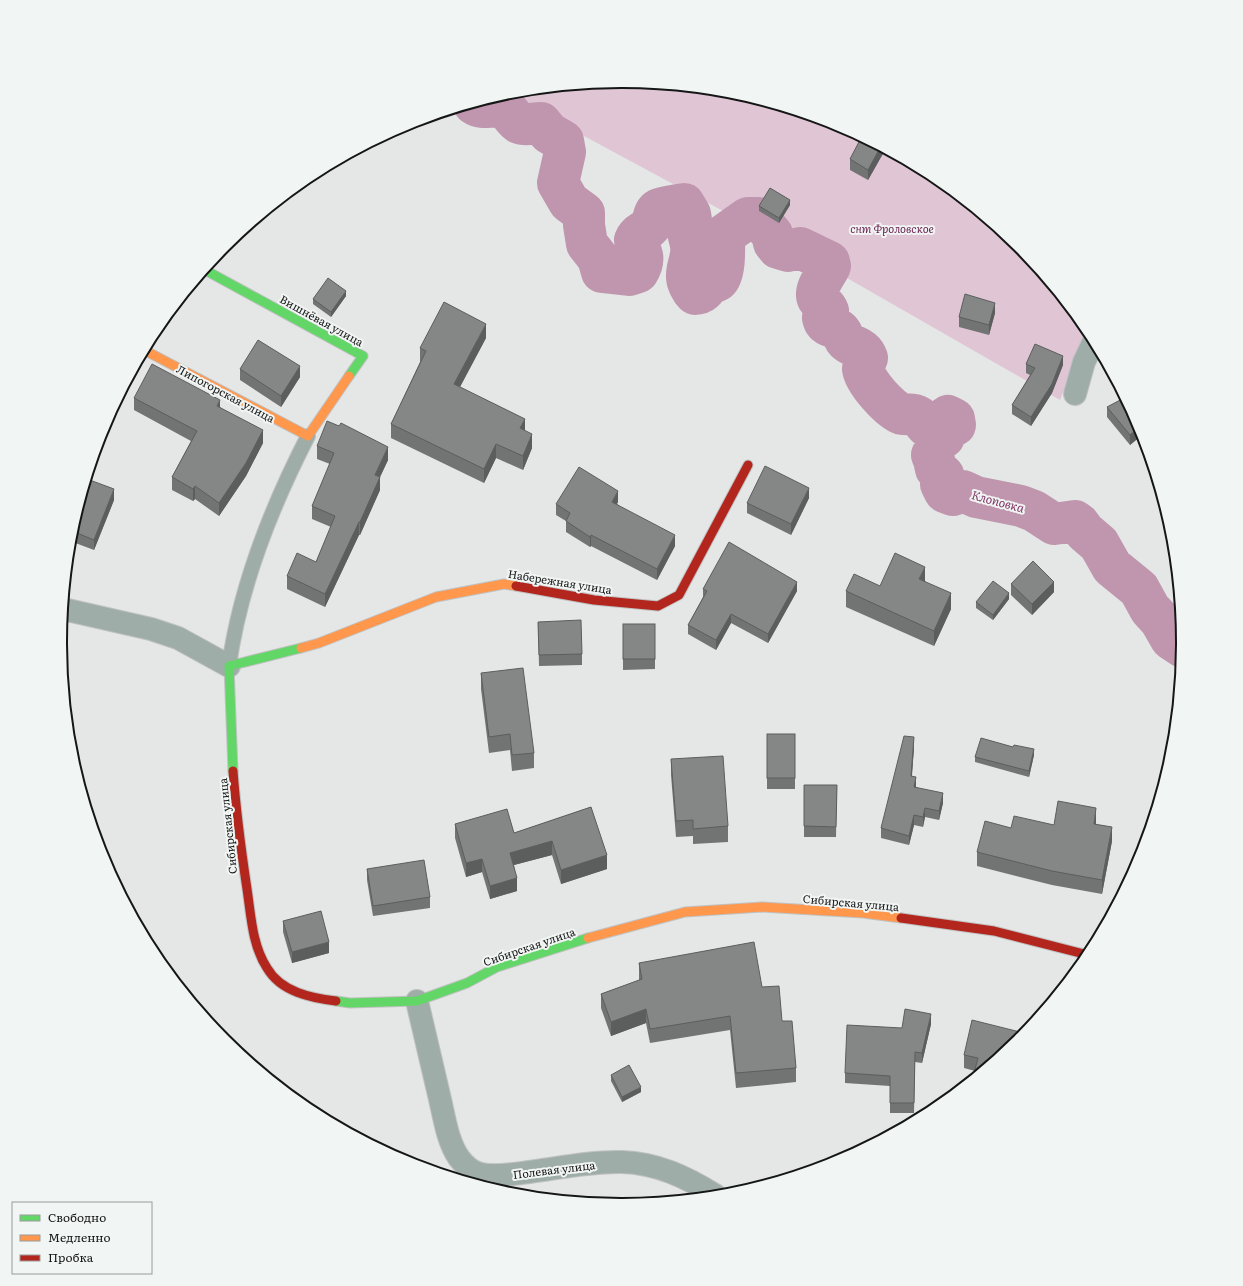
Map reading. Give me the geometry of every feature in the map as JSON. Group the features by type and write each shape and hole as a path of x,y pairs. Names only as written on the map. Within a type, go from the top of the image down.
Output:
{"street":[{"name":"Вишнёвая улица","path":"209,272 363,356 308,436"},
{"path":"1075,394 1084,362 1091,348"},
{"name":"Липогорская улица","path":"149,353 308,436"},
{"name":"Набережная улица","path":"229,666 270,657 318,643 436,597 504,584 594,600 658,606 679,595 748,465"},
{"path":"68,610 151,629 178,638 229,666"},
{"name":"Сибирская улица","path":"229,666 231,742 237,821 253,931 258,950 267,969 283,985 298,993 317,999 350,1003 417,1001 467,983 498,968 601,934 685,912 762,907 863,913 994,931 1081,953"},
{"name":"Полевая улица","path":"417,1001 448,1135 458,1157 469,1169 480,1174 516,1174 600,1163 622,1162 643,1164 665,1169 708,1191"}],"lane":[{"path":"229,666 236,626 256,558 288,476 308,436"}],"green space":[{"name":"снт Фроловское","path":"622,88 694,93 765,107 800,118 867,146 899,163 930,182 959,203 1014,251 1061,305 1083,335 1085,338 1060,400 840,274 545,115 509,100 549,93"}],"building":[{"path":"859,142 878,152 868,170 850,159"},
{"path":"770,188 790,200 779,218 759,206"},
{"path":"328,278 346,291 331,312 313,299"},
{"path":"965,294 995,303 989,325 959,317"},
{"path":"444,302 486,324 454,384 525,419 520,428 532,434 523,456 496,444 484,469 391,424 426,351 420,348"},
{"path":"258,340 300,366 281,396 240,369"},
{"path":"1035,344 1063,356 1052,384 1031,417 1012,405 1035,368 1026,364"},
{"path":"152,364 220,400 217,406 263,430 246,463 219,503 195,486 193,489 172,477 197,431 134,398"},
{"path":"1120,400 1134,432 1130,435 1107,407"},
{"path":"327,421 339,426 341,423 388,447 375,475 380,477 325,594 287,576 297,553 316,562 335,516 312,506 334,453 317,446"},
{"path":"765,466 809,488 791,524 747,503"},
{"path":"579,467 618,491 612,502 675,535 657,569 591,535 590,537 566,521 570,513 556,504"},
{"path":"91,481 114,489 94,540 78,534"},
{"path":"729,542 797,582 768,634 731,614 716,640 688,625 707,591 703,589"},
{"path":"895,553 925,567 919,579 951,593 934,631 846,591 854,574 880,586"},
{"path":"1033,561 1054,582 1032,604 1011,584"},
{"path":"993,581 1009,593 993,615 976,602"},
{"path":"581,620 582,654 539,655 538,622"},
{"path":"623,624 655,624 655,659 623,659"},
{"path":"523,668 534,753 512,755 510,734 489,737 481,673"},
{"path":"767,734 795,734 795,778 767,778"},
{"path":"904,736 914,737 911,776 916,777 914,787 943,793 939,811 925,808 923,817 914,815 909,836 881,828"},
{"path":"981,738 1013,747 1014,745 1034,749 1029,771 975,757"},
{"path":"723,756 728,826 693,829 693,820 676,821 671,759"},
{"path":"804,785 837,785 836,827 804,826"},
{"path":"1058,801 1096,808 1094,824 1112,827 1102,880 1052,871 977,852 985,821 1011,828 1014,816 1054,825"},
{"path":"591,807 607,855 561,870 552,841 510,853 517,878 490,886 482,859 466,863 455,824 507,809 514,833"},
{"path":"424,860 430,897 373,906 367,869"},
{"path":"321,911 329,942 292,952 283,921"},
{"path":"754,942 762,987 779,986 782,1021 792,1021 796,1068 736,1073 730,1016 650,1029 646,1009 611,1022 601,994 642,979 639,963"},
{"path":"905,1009 931,1014 922,1053 915,1052 914,1103 890,1103 890,1076 845,1073 847,1025 902,1028"},
{"path":"972,1020 1017,1031 975,1070 978,1058 964,1055"},
{"path":"629,1065 641,1087 622,1097 611,1075"}],"waterway":[{"name":"Клоповка","path":"480,107 504,108 519,123 522,124 541,123 549,133 563,141 565,152 558,183 569,202 584,213 587,244 598,258 602,272 629,275 638,272 642,263 642,256 635,240 636,237 651,225 657,210 684,204 690,214 691,220 688,226 691,250 687,269 687,279 695,294 705,290 708,283 717,281 720,278 724,259 724,235 748,218 758,218 772,234 774,243 778,248 788,251 800,248 829,262 830,266 817,291 818,299 828,311 823,318 824,321 827,325 839,330 846,341 863,351 867,358 863,369 873,388 891,407 902,414 919,417 928,427 934,428 939,426 948,416 954,419 955,425 947,430 944,437 939,439 932,455 936,469 943,475 941,484 945,492 953,495 963,491 976,497 1021,506 1034,511 1054,524 1075,521 1099,544 1112,567 1139,589 1150,609 1160,620 1171,639 1176,642"}],"traffic: fast":[{"path":"209,272 363,356 349,376"},
{"path":"233,771 229,666 301,648"},
{"path":"336,1001 350,1003 417,1001 467,983 497,967 588,938"}],"traffic: slow":[{"path":"149,353 308,436 349,376"},
{"path":"301,648 319,643 436,597 504,584 516,586"},
{"path":"588,938 685,912 762,907 863,913 901,918"}],"traffic: jam":[{"path":"516,586 594,600 658,606 679,595 748,465"},
{"path":"233,771 251,919 255,940 262,959 273,976 288,988 307,996 336,1001"},
{"path":"901,918 994,931 1081,953"}]}
